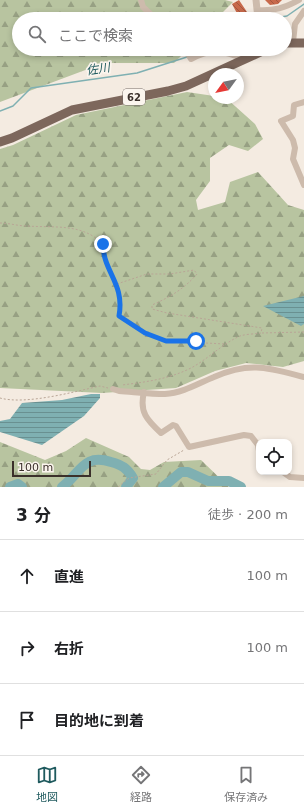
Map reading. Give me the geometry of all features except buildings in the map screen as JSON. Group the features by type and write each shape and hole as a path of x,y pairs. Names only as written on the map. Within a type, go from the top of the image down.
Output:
{"main road":[{"path":"292,43 304,43"},
{"name":"62","path":"0,142 12,138 72,110 186,86 251,56"}],"street":[{"path":"141,0 143,7 148,12"},
{"path":"256,0 258,12"},
{"path":"269,12 299,0"},
{"path":"292,34 295,24 304,11"},
{"path":"237,56 244,59"},
{"path":"304,102 294,105 293,116 281,120 293,140 295,148 293,159 304,185"},
{"path":"113,389 119,391 166,394 187,389 216,376 248,367 263,367 304,377"},
{"path":"144,392 141,404 148,421 161,433 173,426 176,426 189,447 244,435 251,436 256,444"},
{"path":"287,475 290,477 304,478"}],"path":[{"path":"0,223 26,226 61,226 91,235 103,244 103,255 117,284 122,303 119,316 145,333 166,341 226,344"},
{"path":"117,284 147,274 170,274 194,270 197,274 188,284 173,296 152,305 152,309 167,313 262,328 261,333"},
{"path":"0,398 6,400 44,397 100,386 113,389 117,386 164,379 191,368 214,354 226,344 241,336 261,333 304,332"},
{"path":"118,487 129,478 156,474 167,460 189,447"}],"green space":[{"path":"0,0 225,0 233,2 223,12 12,12 12,56 181,56 174,63 104,63 0,102"},
{"path":"187,92 208,95 208,104 233,104 255,124 263,139 248,151 229,145 210,158 210,181 196,200 198,210 225,202 230,182 258,172 288,205 304,210 304,361 283,367 246,363 215,371 176,388 102,393 0,388 0,149 13,145 76,115"},
{"path":"86,438 129,457 141,469 150,470 164,462 201,460 229,487 0,487 0,442 45,460 66,451"}],"water":[{"path":"304,296 304,324 301,326 263,306"},
{"path":"91,394 100,394 100,398 84,416 42,445 0,432 0,421 10,419 22,403 62,400"}],"waterway":[{"name":"佐川","path":"292,12 304,4"},
{"name":"佐川","path":"0,111 13,106 31,88 137,73 187,57"},
{"path":"62,487 83,466 94,460 111,462 124,467 133,478 126,487"},
{"path":"163,487 181,472 188,472 208,481 229,481 241,487"},
{"path":"10,487 18,484 22,487"}],"route":[{"path":"103,244 103,255 117,284 122,303 119,316 145,333 166,341 196,341"}]}
